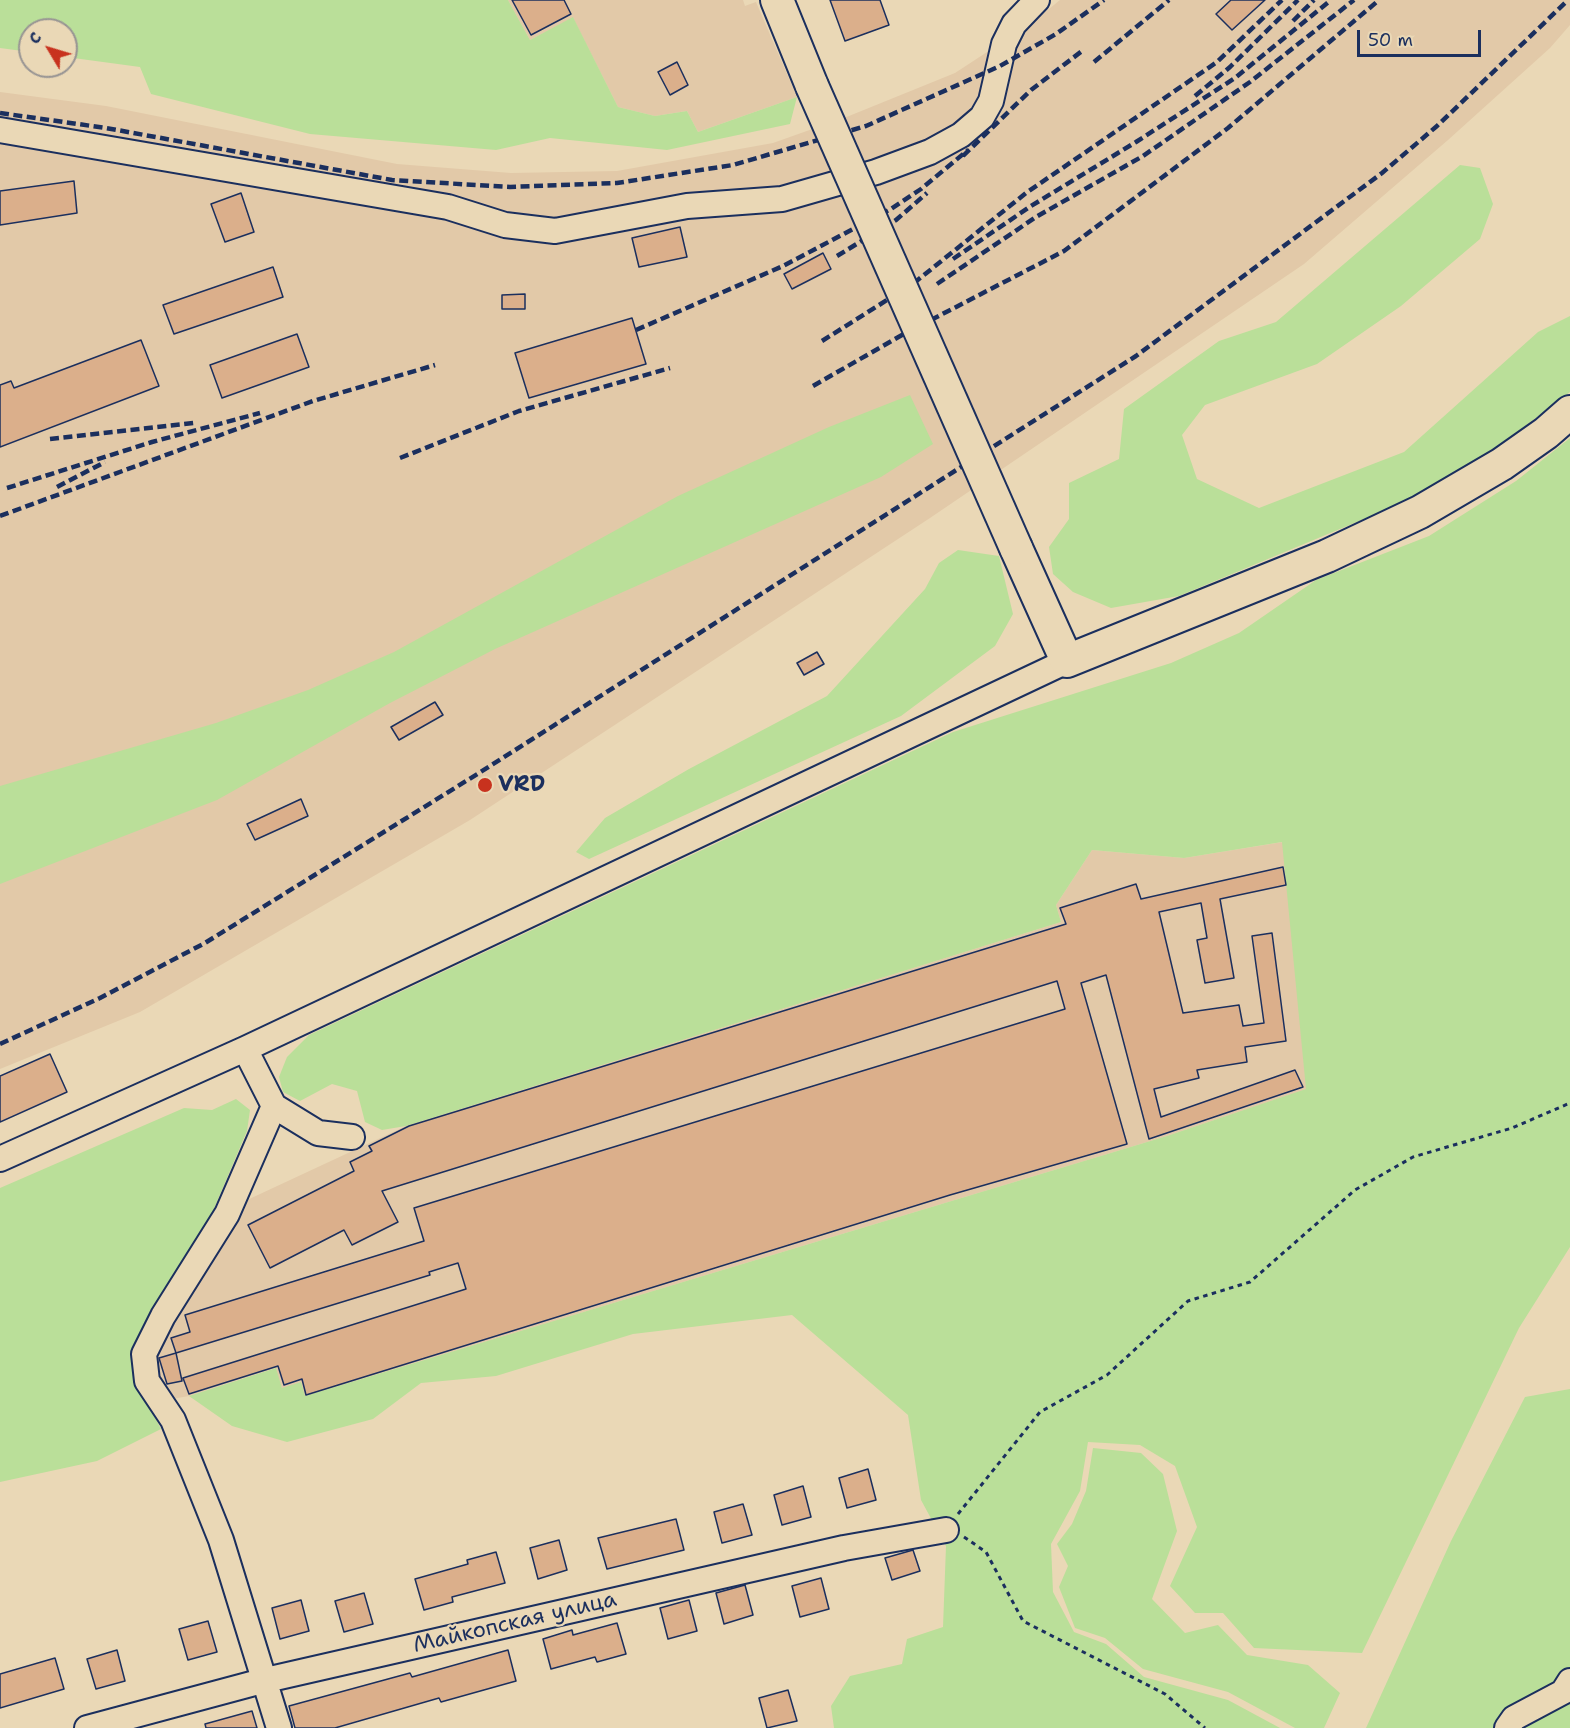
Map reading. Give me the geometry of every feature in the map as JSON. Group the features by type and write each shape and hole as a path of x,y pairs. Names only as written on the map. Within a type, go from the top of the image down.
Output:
{"main road":[{"path":"777,0 812,86 1067,661 1327,556 1420,512 1502,464 1546,433 1570,412"}],"street":[{"path":"0,130 448,207 506,225 555,231 687,206 782,199 876,172 930,152 961,135 982,117 991,101 1004,44 1014,24 1037,0"},
{"path":"0,1159 245,1049 1067,661"},
{"path":"245,1049 274,1106 318,1133 352,1137"},
{"path":"274,1106 227,1214 163,1316 144,1354 147,1382 172,1420 221,1540 279,1728"},
{"name":"Майкопская улица","path":"87,1728 266,1680 832,1551 946,1530"},
{"path":"1507,1728 1514,1718 1563,1692 1570,1681"}],"path":[{"path":"1205,1728 1165,1694 1023,1621 986,1552 966,1537 946,1530 1040,1412 1107,1375 1188,1300 1250,1282 1355,1190 1413,1156 1512,1128 1570,1103"}],"shaded area":[{"path":"508,0 743,0 745,6 756,2 797,97 698,132 687,111 655,116 618,107 573,18 530,40"},
{"path":"1060,0 1570,0 1570,25 1550,48 1448,140 1304,264 930,518 470,820 140,1012 0,1069 0,92 106,106 397,164 511,173 617,171 773,143 849,116 955,73 1033,22"},
{"path":"1283,842 1307,1089 1167,1136 305,1396 282,1388 275,1368 189,1396 166,1400 151,1355 245,1201 406,1126 1061,922 1056,905 1092,850 1184,858"}],"green space":[{"path":"0,0 508,0 530,40 573,17 618,107 655,116 687,111 698,132 797,97 790,124 667,150 550,138 496,150 310,134 151,94 140,67 78,59 78,18 18,18 18,50 0,48"},
{"path":"1460,165 1480,168 1493,204 1480,239 1401,306 1317,364 1205,405 1182,435 1197,479 1259,508 1404,452 1538,332 1570,316 1570,392 1488,454 1412,499 1179,596 1111,608 1073,592 1053,574 1049,547 1069,519 1069,483 1119,459 1124,409 1219,341 1276,322"},
{"path":"910,395 933,444 881,477 495,649 390,703 217,800 0,884 0,786 216,723 308,690 394,652 678,496 829,427"},
{"path":"1570,438 1570,1247 1519,1328 1362,1653 1254,1648 1223,1613 1195,1613 1170,1586 1197,1527 1175,1466 1140,1445 1088,1442 1080,1491 1051,1544 1053,1592 1074,1632 1106,1644 1144,1677 1228,1700 1280,1728 834,1728 831,1706 850,1676 902,1664 907,1639 943,1627 946,1546 921,1500 908,1415 792,1315 633,1334 496,1376 421,1383 373,1419 287,1442 232,1426 189,1396 276,1368 282,1388 301,1382 305,1396 1167,1136 1306,1089 1282,842 1184,858 1092,850 1056,905 1061,922 406,1126 382,1130 365,1122 357,1091 332,1084 300,1101 283,1092 279,1077 287,1057 309,1035 953,732 1171,663 1239,633 1316,580 1429,536 1516,481"},
{"path":"958,550 999,556 1013,614 995,646 901,716 589,859 576,852 605,818 689,769 827,696 925,589 939,563"},
{"path":"236,1099 250,1110 247,1131 210,1218 133,1349 146,1400 161,1429 97,1461 0,1482 0,1188 184,1108 212,1110"},
{"path":"1570,1389 1570,1728 1366,1728 1451,1541 1525,1397"},
{"path":"1093,1448 1141,1453 1163,1474 1177,1531 1152,1599 1185,1633 1218,1625 1247,1655 1308,1665 1340,1693 1324,1728 1295,1728 1228,1692 1143,1669 1105,1638 1075,1628 1059,1587 1068,1566 1057,1544 1072,1524 1086,1491"}],"building":[{"path":"512,0 564,0 571,14 531,35"},
{"path":"830,0 880,0 889,25 845,41"},
{"path":"1231,0 1265,0 1232,30 1216,14"},
{"path":"677,62 688,85 670,95 658,72"},
{"path":"74,181 77,213 0,225 0,191"},
{"path":"241,193 254,232 225,242 211,204"},
{"path":"680,227 687,257 639,267 632,238"},
{"path":"823,253 831,269 792,289 784,274"},
{"path":"273,267 283,297 174,334 163,305"},
{"path":"525,294 525,309 502,309 502,295"},
{"path":"632,318 646,364 529,398 515,353"},
{"path":"297,334 309,367 222,398 210,365"},
{"path":"141,340 159,386 0,447 0,385 11,381 14,388"},
{"path":"817,652 824,664 804,675 797,663"},
{"path":"435,702 443,715 399,740 391,727"},
{"path":"301,799 308,816 255,840 247,824"},
{"path":"1283,867 1286,885 1220,899 1234,978 1205,983 1197,940 1207,938 1201,903 1159,912 1183,1013 1239,1005 1243,1026 1264,1023 1252,936 1272,933 1286,1041 1245,1047 1247,1062 1197,1070 1199,1078 1154,1089 1161,1117 1295,1070 1303,1087 1149,1139 1106,975 1081,983 1127,1144 950,1195 306,1395 302,1379 284,1385 278,1366 189,1394 183,1378 466,1289 458,1263 429,1272 430,1275 176,1353 171,1338 190,1332 185,1315 424,1241 414,1208 1065,1009 1057,981 382,1191 398,1222 352,1245 344,1230 270,1268 248,1225 354,1171 350,1162 372,1151 369,1146 409,1126 1066,924 1060,908 1136,884 1141,899"},
{"path":"50,1054 67,1092 0,1122 0,1076"},
{"path":"176,1353 182,1381 167,1384 159,1358"},
{"path":"868,1469 876,1500 847,1508 839,1478"},
{"path":"803,1486 811,1517 782,1525 774,1495"},
{"path":"743,1504 752,1535 722,1543 714,1512"},
{"path":"676,1519 684,1550 607,1569 598,1538"},
{"path":"559,1540 567,1570 538,1579 530,1548"},
{"path":"913,1550 920,1571 892,1580 885,1558"},
{"path":"496,1552 505,1583 452,1597 453,1602 424,1610 415,1579 468,1564 467,1560"},
{"path":"821,1578 829,1609 800,1617 792,1586"},
{"path":"745,1585 753,1615 724,1624 716,1593"},
{"path":"364,1593 373,1624 344,1632 335,1601"},
{"path":"301,1600 309,1631 280,1639 272,1608"},
{"path":"689,1600 697,1631 668,1639 660,1608"},
{"path":"208,1621 217,1652 188,1660 179,1629"},
{"path":"617,1623 626,1654 597,1662 595,1657 551,1669 543,1639 572,1630 573,1635"},
{"path":"117,1650 125,1681 96,1689 87,1659"},
{"path":"508,1650 516,1681 441,1702 439,1698 335,1728 295,1728 289,1706 410,1673 412,1677"},
{"path":"55,1658 64,1689 0,1708 0,1674"},
{"path":"788,1690 797,1721 767,1728 759,1698"},
{"path":"252,1711 257,1728 206,1728 205,1724"}],"railway":[{"path":"0,113 106,128 392,180 510,187 617,183 733,165 866,126 1000,66 1056,34 1104,0"},
{"path":"1094,62 1169,0"},
{"path":"822,341 914,283 1026,193 1217,62 1282,0"},
{"path":"1195,96 1230,67 1298,0"},
{"path":"1293,21 1314,0"},
{"path":"953,259 1031,206 1235,78 1331,0"},
{"path":"937,284 1036,217 1143,156 1250,82 1354,0"},
{"path":"813,386 902,335 1064,251 1228,128 1379,0"},
{"path":"0,1044 100,998 205,943 479,773 1136,356 1382,173 1437,126 1568,0"},
{"path":"963,156 1031,90 1082,51"},
{"path":"636,330 783,266 891,209 921,189 968,150"},
{"path":"837,256 896,220 927,193"},
{"path":"0,516 313,401 435,365"},
{"path":"400,458 519,411 670,368"},
{"path":"7,488 152,442 260,413"},
{"path":"50,439 194,423"},
{"path":"57,487 105,462"}],"place":[{"name":"VRD","path":"485,785"}]}
